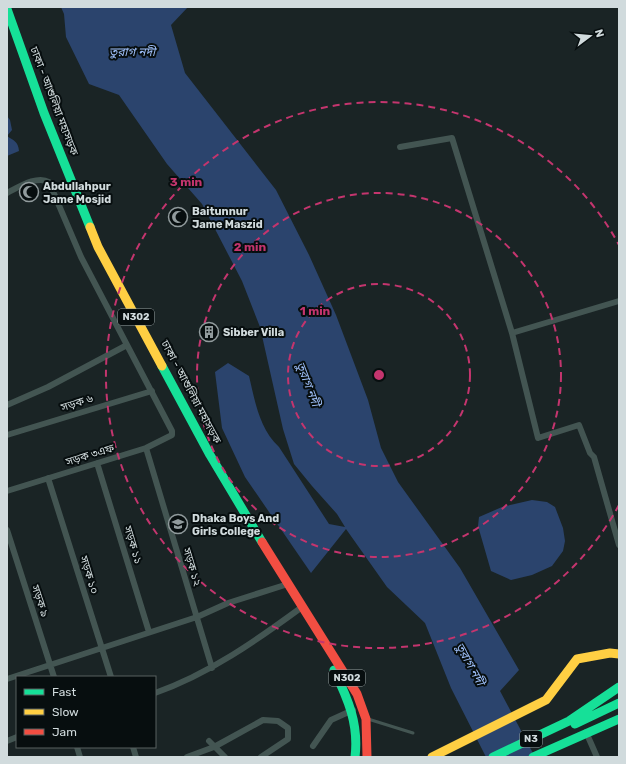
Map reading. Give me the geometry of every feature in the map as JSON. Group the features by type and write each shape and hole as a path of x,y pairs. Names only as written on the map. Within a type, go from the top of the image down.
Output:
{"highway":[{"name":"ঢাকা - আশুলিয়া মহাসড়ক","path":"7,9 44,113 98,247 210,455 302,607 357,694 366,718 368,754"},
{"name":"N302","path":"302,607 352,710 358,741 356,757"},
{"path":"432,757 546,700 577,658 610,653 619,654"},
{"name":"N3","path":"493,757 569,721 619,687"},
{"path":"512,757 619,703"},
{"name":"N3","path":"533,757 586,732 619,719"}],"street":[{"path":"400,147 452,138 512,334 538,438 579,425 590,453 594,457 619,545"},
{"path":"7,193 36,180 44,179 50,182 81,257 152,391"},
{"path":"512,334 619,301"},
{"path":"7,405 48,387 127,346"},
{"name":"সড়ক ৩এফ","path":"7,491 146,448 172,436 172,431 152,391"},
{"name":"সড়ক ৬","path":"7,435 152,391"},
{"name":"সড়ক ১২","path":"146,448 212,668"},
{"name":"সড়ক ১১","path":"98,463 149,632"},
{"name":"সড়ক ১০","path":"48,478 111,676"},
{"name":"সড়ক ৯","path":"7,530 54,676"},
{"path":"16,676 197,616 228,603 288,584"},
{"path":"156,693 212,668 302,607"},
{"path":"313,746 331,720 352,710"},
{"path":"187,757 214,747 262,720 278,721 288,728 288,739 261,757"},
{"path":"586,732 597,757"},
{"path":"209,741 225,757"}],"lane":[{"path":"366,718 413,733"}],"water":[{"name":"তুরাগ নদী","path":"61,7 188,7 171,25 185,73 276,190 309,255 336,315 368,400 381,448 398,482 460,568 519,670 500,691 535,757 486,757 451,688 425,623 387,587 346,529 311,573 245,477 222,428 215,372 228,363 249,376 253,395 262,423 329,524 345,527 337,514 294,464 283,429 260,327 242,281 202,204 167,164 119,95 89,84 66,37 64,14"},
{"path":"7,116 10,120 12,130 7,136"},
{"path":"7,136 17,143 19,151 7,156"},
{"path":"532,500 547,502 555,507 563,528 565,541 563,551 552,566 532,575 511,580 491,571 478,526 479,517 502,507"}],"traffic: fast":[{"path":"7,9 44,113 90,227"},
{"path":"162,366 210,455 262,542"},
{"path":"334,670 344,691 354,723 356,745 355,757"},
{"path":"493,757 569,721 619,687"},
{"path":"575,724 619,703"},
{"path":"533,757 619,719"}],"traffic: slow":[{"path":"90,227 98,247 162,366"},
{"path":"432,757 546,700 577,659 610,653 619,654"}],"traffic: jam":[{"path":"262,542 357,694 366,719 367,757"}],"place":[{"name":"Abdullahpur Jame Mosjid","path":"29,192"},
{"name":"Baitunnur Jame Maszid","path":"178,217"},
{"name":"Sibber Villa","path":"209,332"},
{"name":"Dhaka Boys And Girls College","path":"178,524"}]}
